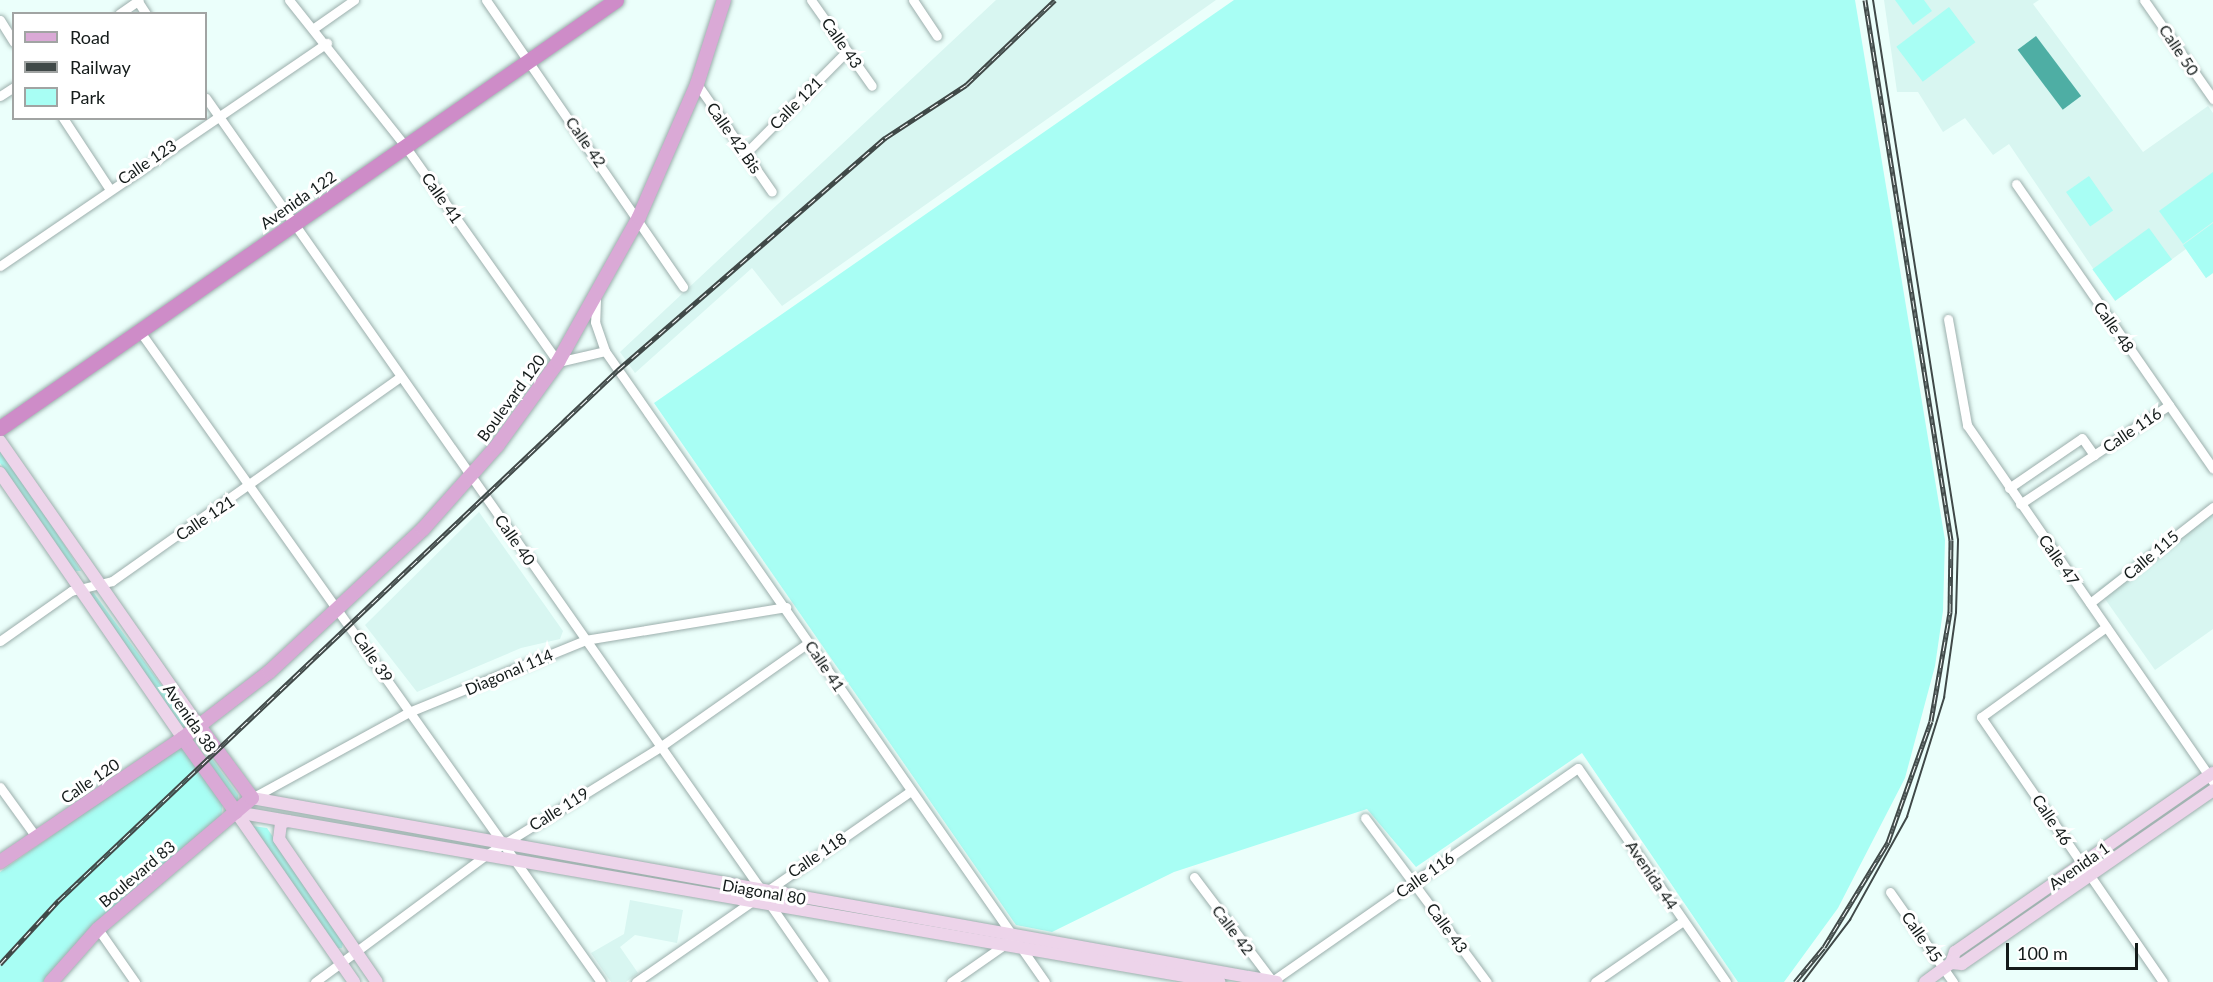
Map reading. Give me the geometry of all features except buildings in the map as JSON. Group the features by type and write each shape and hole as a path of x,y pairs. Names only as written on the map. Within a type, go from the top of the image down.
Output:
{"highway":[{"name":"Avenida 122","path":"0,428 141,333 528,61 606,3"}],"main road":[{"name":"Boulevard 120","path":"199,726 340,608 470,477 558,362 596,299 639,217 697,84 724,0"},
{"name":"Avenida 38","path":"0,441 252,798"},
{"name":"Avenida 38","path":"0,473 354,982"},
{"name":"Calle 120","path":"0,862 199,726"},
{"name":"Avenida 1","path":"2086,869 2212,777"},
{"name":"Avenida 1","path":"1925,982 1948,966 1955,952 2213,790"},
{"name":"Boulevard 83","path":"51,982 98,929 252,798"},
{"name":"Diagonal 80","path":"252,798 1014,938 1273,982"},
{"name":"Diagonal 80","path":"236,812 1024,952 1220,982"},
{"path":"288,821 281,823 279,839 377,982"}],"street":[{"path":"122,12 138,0"},
{"name":"Calle 41","path":"290,0 327,43 405,146 558,362"},
{"path":"314,28 354,0"},
{"name":"Calle 42","path":"486,0 639,217 683,286"},
{"name":"Calle 43","path":"811,0 872,86"},
{"path":"913,0 937,36"},
{"name":"Calle 50","path":"2144,0 2213,99"},
{"path":"0,20 12,39"},
{"name":"Calle 123","path":"0,266 109,188 327,43"},
{"name":"Calle 121","path":"746,154 848,51"},
{"name":"Calle 42 Bis","path":"697,84 772,192"},
{"name":"Calle 40","path":"207,99 824,982"},
{"path":"64,120 109,188"},
{"name":"Calle 48","path":"2016,184 2213,469"},
{"name":"Calle 41","path":"596,299 605,351 786,607 808,643 1045,982"},
{"name":"Calle 47","path":"1948,320 1967,425 2212,777"},
{"name":"Calle 39","path":"141,333 340,608 409,712 601,982"},
{"path":"558,362 605,351"},
{"name":"Calle 121","path":"0,641 78,587 101,585 252,486 400,376"},
{"name":"Calle 116","path":"2020,504 2169,405"},
{"name":"Calle 116","path":"2009,488 2082,438 2094,455"},
{"name":"Calle 115","path":"2090,603 2213,507"},
{"name":"Diagonal 114","path":"252,798 409,712 585,640 786,607"},
{"name":"Calle 46","path":"2106,627 1981,717 2163,982"},
{"name":"Calle 119","path":"315,982 486,855 660,747 808,643"},
{"name":"Calle 116","path":"1273,982 1578,768"},
{"name":"Avenida 44","path":"1578,768 1726,982"},
{"path":"0,787 36,837"},
{"name":"Calle 118","path":"636,982 911,790"},
{"name":"Calle 43","path":"1365,818 1486,982"},
{"name":"Calle 42","path":"1194,877 1273,982"},
{"name":"Calle 45","path":"1890,892 1948,966 1953,982"},
{"path":"1594,982 1683,921"},
{"path":"98,929 135,982"},
{"path":"951,982 1014,938"}],"shaded area":[{"path":"996,0 1216,0 782,306 752,268 635,373 620,352"},
{"path":"1884,0 2039,0 2033,4 2143,152 2208,106 2213,113 2213,273 2206,278 2186,249 2115,301 2009,144 1993,155 1965,118 1943,132 1918,92 1897,92"},
{"path":"2036,36 2081,96 2063,110 2018,50"},
{"path":"2213,507 2213,629 2155,670 2098,589"},
{"path":"479,512 563,631 560,639 521,648 417,692 365,625"},
{"path":"630,900 683,910 677,943 635,935 620,947 638,973 626,982 611,982 591,953 624,934"}],"green space":[{"path":"1234,0 1855,0 1945,540 1943,611 1935,666 1905,778 1838,908 1784,982 1738,982 1582,753 1416,867 1367,809 1174,872 1052,932 1016,925 654,403"},
{"path":"1895,0 1924,0 1932,11 1913,25"},
{"path":"1949,7 1975,42 1923,82 1896,47"},
{"path":"2213,172 2213,222 2183,244 2159,211"},
{"path":"2089,176 2113,210 2090,226 2066,192"},
{"path":"2213,223 2213,273 2206,278 2183,245"},
{"path":"2149,228 2172,260 2115,301 2092,269"},
{"path":"0,452 5,452 81,571 75,571 0,463"},
{"path":"93,592 187,720 185,728 178,726 90,596"},
{"path":"176,749 184,750 223,801 221,819 92,926 43,982 0,982 0,872"},
{"path":"212,759 238,795 238,801 231,800 206,764"},
{"path":"253,826 267,828 343,942 342,948 335,948"}],"tram line":[{"path":"1803,982 1850,920 1907,817 1944,698 1956,613 1958,540 1873,0"}],"railway":[{"path":"0,964 58,901 618,370 885,138 966,85 1055,0"},
{"path":"1795,982 1824,947 1888,842 1931,721 1950,612 1951,540 1865,0"}]}
